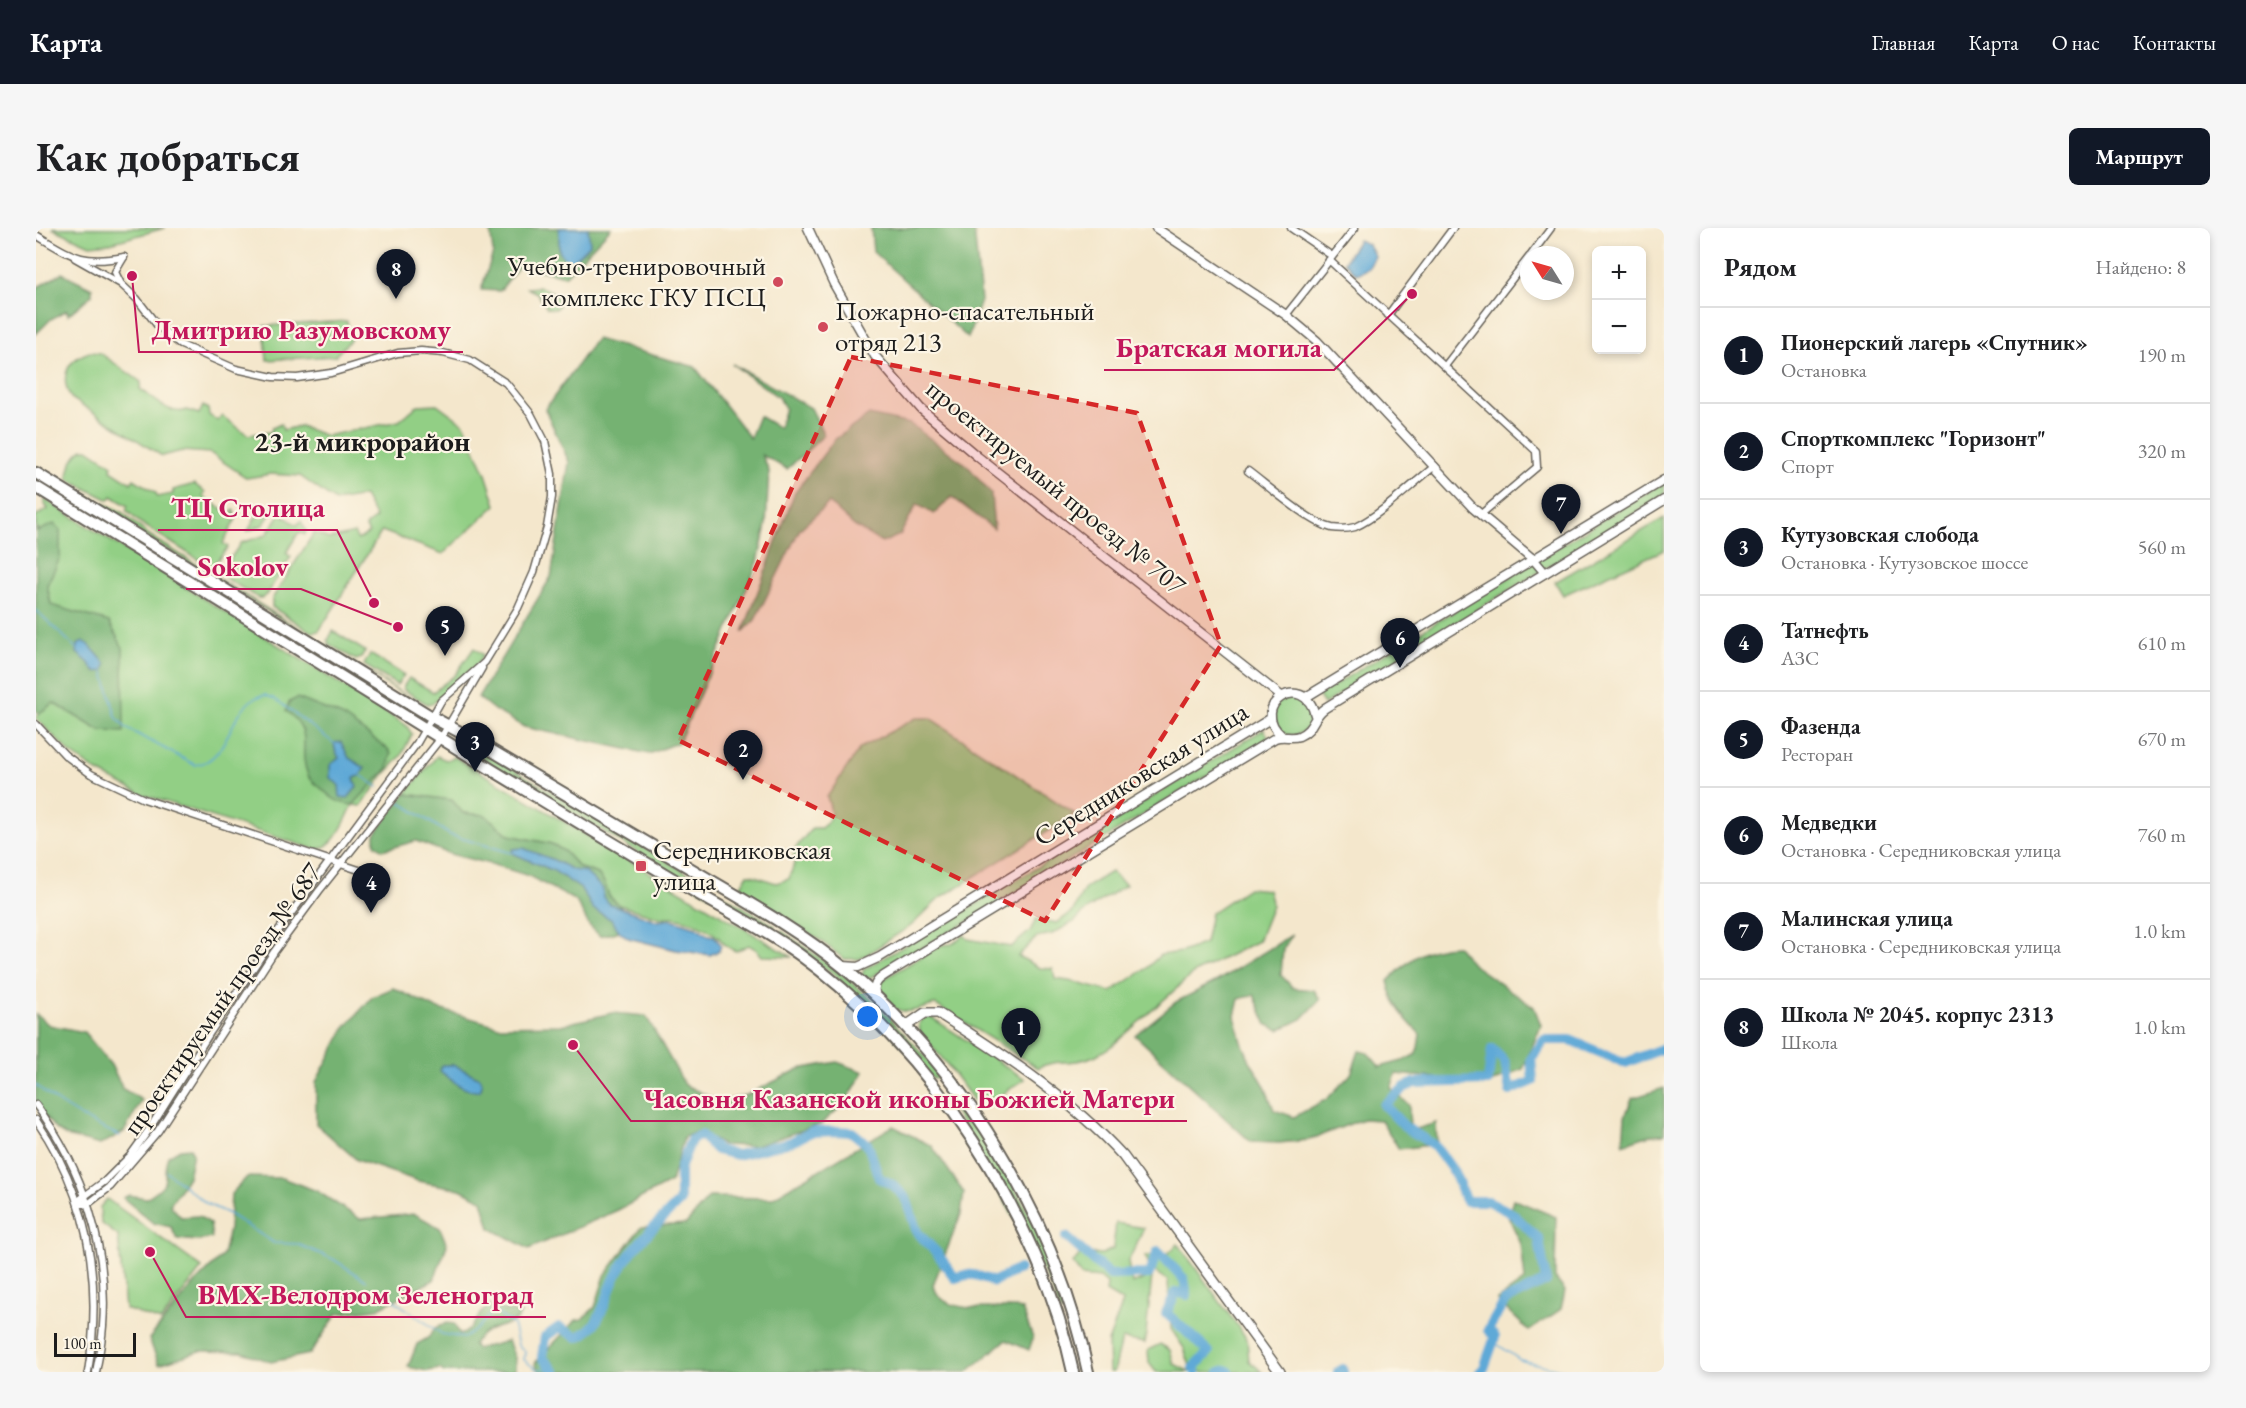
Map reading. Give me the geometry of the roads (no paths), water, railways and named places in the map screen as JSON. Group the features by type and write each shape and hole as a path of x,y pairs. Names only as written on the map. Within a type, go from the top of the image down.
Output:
{"main road":[{"path":"36,473 432,717 784,925 842,966 906,1026 946,1072 1004,1160 1039,1225 1062,1281 1088,1372"},
{"path":"36,487 425,729 776,939 840,987 931,1083 976,1146 1003,1191 1045,1281 1072,1372"},
{"path":"776,939 775,933 784,925"},
{"path":"906,1026 925,1013 938,1013 1054,1092 1096,1127 1123,1156 1280,1372"}],"street":[{"name":"проектируемый проезд № 707","path":"808,228 834,284 875,356 921,409 978,457 1281,696"},
{"path":"1156,228 1286,315 1317,341 1480,515 1534,560 1545,573"},
{"path":"1291,228 1330,258 1427,352 1536,451 1537,466 1480,515"},
{"path":"1286,315 1355,228"},
{"path":"1388,315 1453,228"},
{"path":"1538,246 1551,228"},
{"path":"36,235 121,284 137,299 157,325 181,345 236,369 273,377 302,377 331,373 398,353 422,351 470,360 510,387 531,414 545,441 552,474 552,497 543,544 534,572 518,608 485,662"},
{"path":"75,258 88,261 124,257 115,272 121,284"},
{"path":"1445,366 1520,269"},
{"path":"1248,471 1297,508 1330,528 1343,529 1354,527 1376,513 1435,466"},
{"path":"1315,715 1314,707 1306,698 1664,480"},
{"name":"Середниковская улица","path":"876,996 874,985 880,978 1282,736 1301,735 1312,725 1315,715 1664,500"},
{"name":"проектируемый проезд № 687","path":"79,1202 85,1194 105,1181 130,1156 234,995 425,729 441,701 485,662"},
{"name":"проектируемый проезд № 687","path":"88,1204 110,1188 148,1144 274,952 319,891 441,738 485,662"},
{"name":"Середниковская улица","path":"842,966 858,968 880,957 1270,719 1272,708 1281,696 1292,693 1306,698"},
{"path":"1270,719 1274,728 1282,736"},
{"path":"36,724 66,755 91,774 144,799 365,872"},
{"path":"931,1083 940,1085 946,1079 946,1072"},
{"path":"36,1105 61,1144 88,1204 98,1250 103,1300 103,1326 96,1372"},
{"path":"36,1120 54,1148 79,1202 90,1253 95,1300 88,1372"},
{"path":"79,1202 88,1204"}],"water":[{"path":"559,228 588,228 590,244 569,264 559,251"},
{"path":"1358,240 1368,244 1375,256 1369,268 1356,274 1344,262"},
{"path":"83,641 106,664 104,671 95,672 77,653 78,645"},
{"path":"341,742 349,758 365,768 360,776 354,778 357,787 348,798 340,797 339,785 330,778 330,765 339,758 334,743"},
{"path":"523,848 573,870 585,872 603,889 603,897 610,904 658,921 671,919 714,936 721,945 719,951 710,955 676,950 628,938 619,931 612,920 593,909 581,889 554,871 512,853 513,849"},
{"path":"442,1065 454,1065 480,1078 482,1085 480,1091 469,1090 454,1082 440,1071"}],"waterway":[{"path":"36,610 77,649"},
{"path":"104,672 116,717 126,728 195,765 206,762 214,756 244,708 253,699 265,695 275,699 335,744"},
{"path":"359,774 378,787"},
{"path":"400,802 450,835 512,853"},
{"path":"1480,1372 1484,1368 1495,1337 1488,1330 1505,1301 1546,1281 1539,1239 1513,1214 1488,1201 1466,1201 1454,1172 1435,1146 1405,1127 1384,1105 1405,1087 1415,1083 1488,1081 1492,1049 1505,1062 1510,1091 1533,1081 1531,1059 1544,1040 1570,1040 1625,1063 1664,1048"},
{"path":"36,1085 76,1114 120,1136"},
{"path":"555,1372 542,1357 545,1337 559,1327 577,1337 593,1326 624,1262 680,1201 680,1168 691,1140 701,1135 717,1150 737,1155 791,1142 811,1132 852,1132 868,1145 879,1178 893,1185 906,1198 917,1232 937,1253 955,1278 974,1275 993,1282 1019,1269"},
{"path":"166,1171 207,1204 229,1214 274,1243 297,1244 333,1259 367,1281"},
{"path":"1066,1237 1110,1275 1149,1274 1158,1251 1184,1279 1187,1295 1176,1292 1166,1313 1209,1352 1193,1368 1196,1372"},
{"path":"386,1295 442,1334 464,1338 477,1329 493,1311 513,1324 518,1345 525,1351 524,1360 536,1369 551,1369"},
{"path":"1494,1342 1520,1360 1571,1372"},
{"path":"1338,1372 1343,1369 1343,1372"},
{"path":"1220,1372 1226,1370 1229,1372"}],"place":[{"name":"Дмитрию Разумовскому","path":"132,276"},
{"name":"Учебно-тренировочный комплекс ГКУ ПСЦ","path":"778,282"},
{"name":"Братская могила","path":"1412,294"},
{"name":"Школа № 2045. корпус 2313","path":"396,299"},
{"name":"Пожарно-спасательный отряд 213","path":"823,327"},
{"name":"Малинская улица","path":"1561,534"},
{"name":"ТЦ Столица","path":"374,603"},
{"name":"Sokolov","path":"398,627"},
{"name":"Фазенда","path":"445,656"},
{"name":"Медведки","path":"1400,668"},
{"name":"Кутузовская слобода","path":"475,772"},
{"name":"Спорткомплекс \"Горизонт\"","path":"743,780"},
{"name":"Середниковская улица","path":"641,866"},
{"name":"Татнефть","path":"371,913"},
{"name":"Часовня Казанской иконы Божией Матери","path":"573,1045"},
{"name":"Пионерский лагерь «Спутник»","path":"1021,1058"},
{"name":"BMX-Велодром Зеленоград","path":"150,1252"}],"district":[{"name":"23-й микрорайон","path":"362,441"}]}
